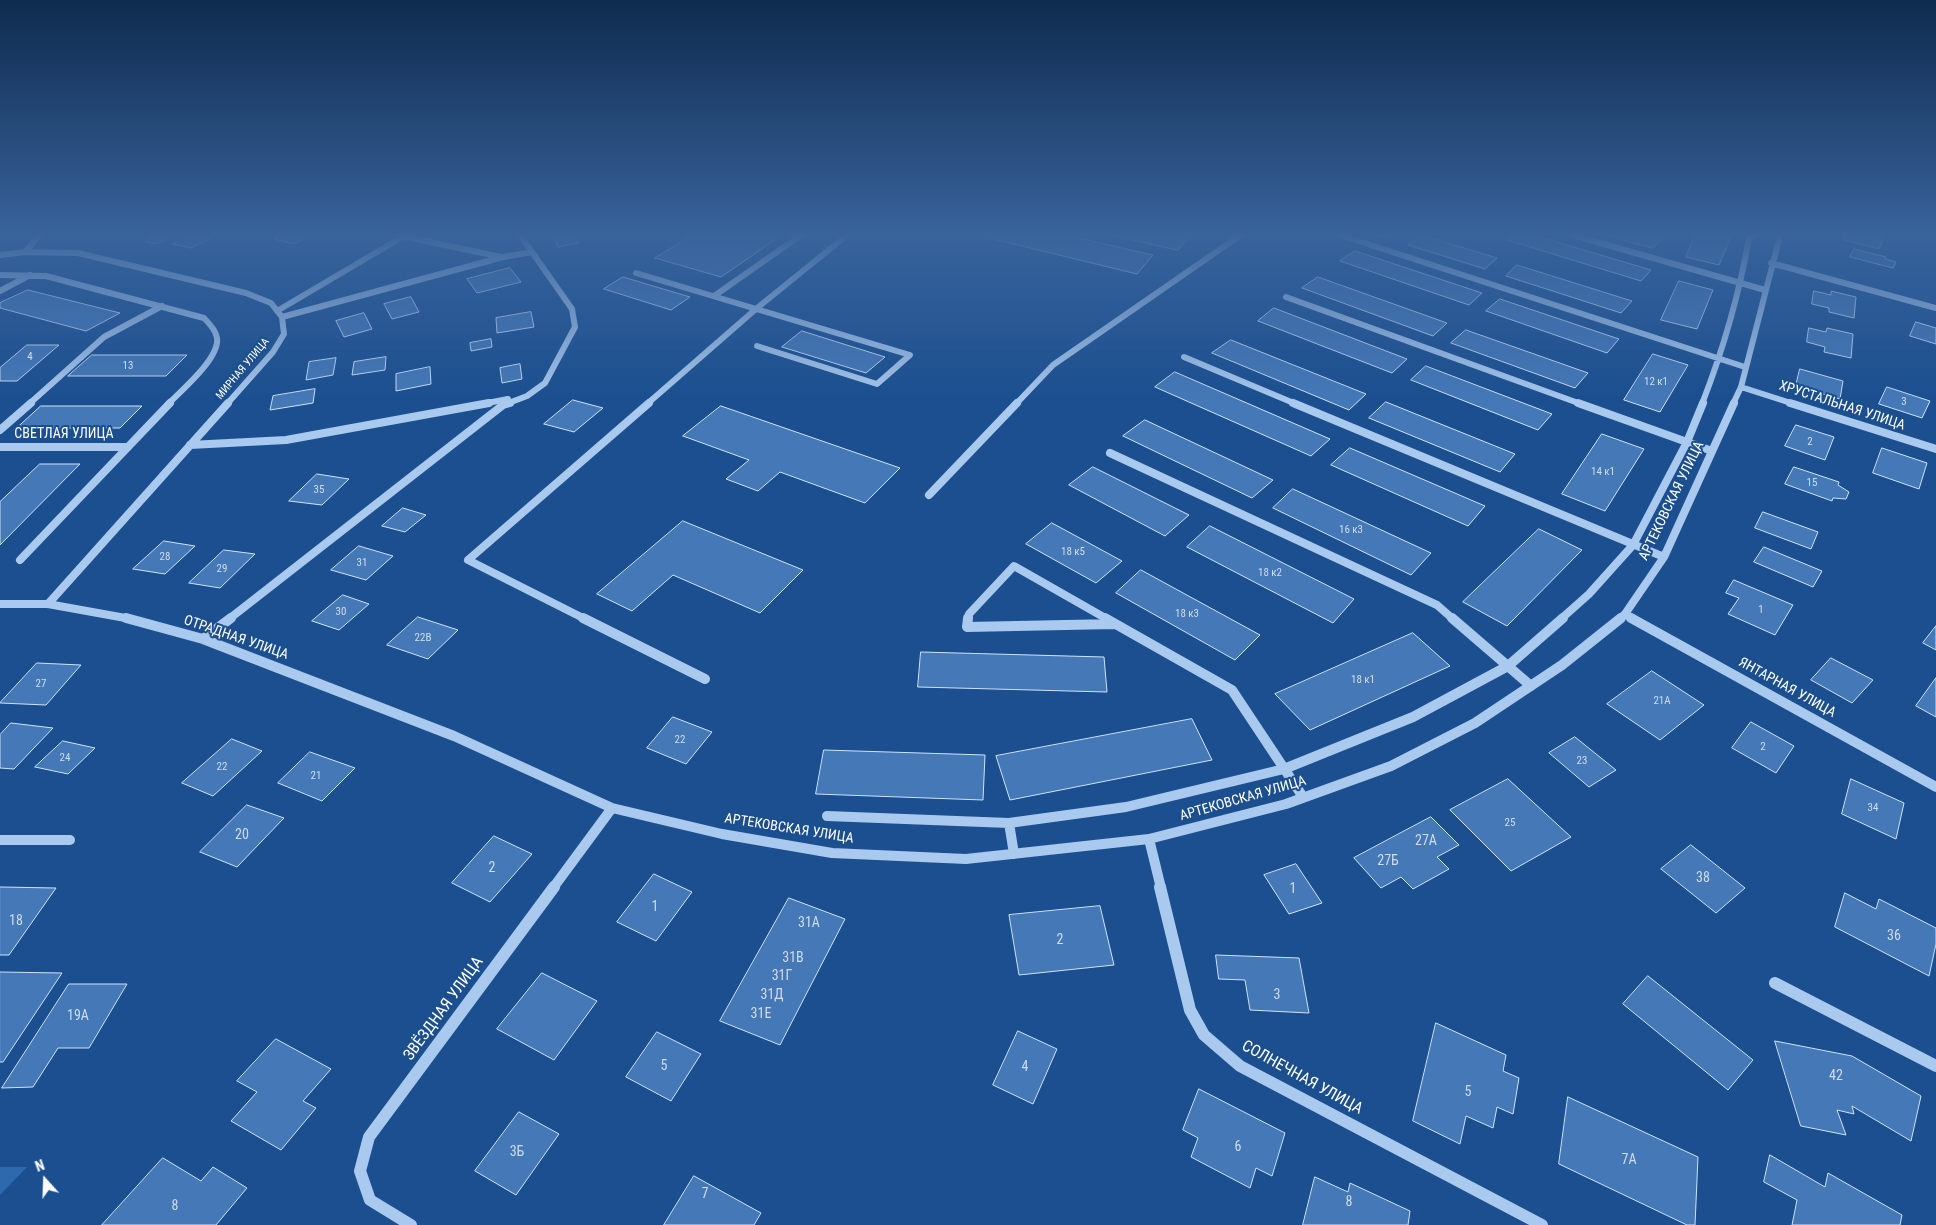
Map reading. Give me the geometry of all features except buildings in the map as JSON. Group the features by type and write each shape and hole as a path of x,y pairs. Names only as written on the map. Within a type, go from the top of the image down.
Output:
{"street":[{"path":"20,560 210,360 219,343 216,330 204,318 97,289"},
{"path":"234,289 246,292 271,303 279,314"},
{"path":"279,314 319,289"},
{"path":"279,314 377,289"},
{"path":"204,639 503,405 527,396 545,383 575,326 572,309 558,289"},
{"path":"691,289 910,355 877,384 757,346"},
{"path":"714,296 724,289"},
{"path":"705,679 468,560 780,289"},
{"path":"929,495 1052,365 1162,289"},
{"path":"1507,289 1746,367"},
{"path":"827,816 1009,823 1126,808 1284,769 1413,717 1508,666 1589,594 1634,544 1687,442 1720,358 1739,289"},
{"path":"1867,289 1936,308"},
{"name":"АРТЕКОВСКАЯ УЛИЦА","path":"454,736 612,808 722,834 832,853 966,858 1014,854 1150,839 1286,804 1391,766 1475,723 1562,665 1625,614 1664,557 1741,387 1765,290"},
{"path":"1286,297 1712,451"},
{"path":"0,430 104,337 162,306"},
{"name":"МИРНАЯ УЛИЦА","path":"48,604 273,352 284,334 279,314"},
{"path":"1184,357 1664,557"},
{"name":"ХРУСТАЛЬНАЯ УЛИЦА","path":"1741,387 1936,448"},
{"path":"190,445 286,440 527,396"},
{"name":"СВЕТЛАЯ УЛИЦА","path":"0,447 128,447"},
{"path":"1110,453 1437,605 1531,686"},
{"path":"1115,624 967,627 969,614 1014,566 1232,690 1303,797"},
{"name":"ОТРАДНАЯ УЛИЦА","path":"0,604 48,604 121,616 204,639 454,736"},
{"name":"ЯНТАРНАЯ УЛИЦА","path":"1625,614 1936,787"},
{"name":"ЗВЁЗДНАЯ УЛИЦА","path":"412,1225 370,1200 360,1171 370,1137 612,808"},
{"path":"1009,823 1014,854"},
{"name":"СОЛНЕЧНАЯ УЛИЦА","path":"1150,839 1190,1010 1204,1035 1240,1066 1542,1225"},
{"path":"0,840 70,840"},
{"path":"1774,982 1936,1066"}],"shaded area":[{"path":"0,1167 27,1167 0,1195"}]}
